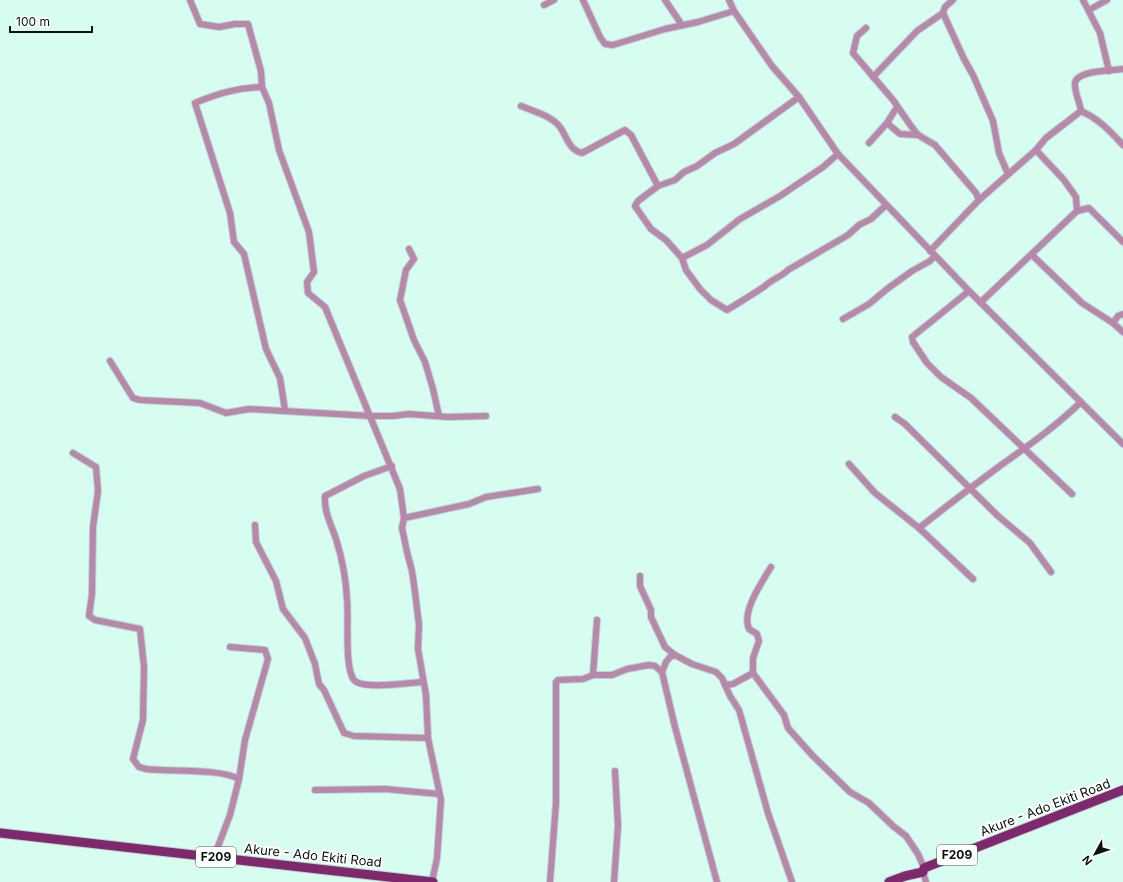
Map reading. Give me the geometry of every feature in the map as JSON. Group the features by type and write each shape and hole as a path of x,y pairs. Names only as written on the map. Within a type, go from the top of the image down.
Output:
{"main road":[{"name":"Akure - Ado Ekiti Road","path":"889,882 923,870 1026,827 1042,823 1123,790"},
{"name":"Akure - Ado Ekiti Road","path":"0,833 432,882"}],"street":[{"path":"190,0 200,24 219,27 235,24 248,24 261,71 262,87 269,103 279,150 309,232 314,272 306,282 308,293 326,307 392,466 400,489 404,518 402,528 412,571 415,592 418,625 418,650 427,708 428,738 439,794 441,815 437,858 432,882"},
{"path":"544,5 554,0"},
{"path":"583,0 600,37 605,44 613,45 734,11"},
{"path":"665,0 682,25"},
{"path":"729,0 734,11 772,66 799,97 838,154 969,291 1123,444"},
{"path":"873,77 917,32 942,13 945,7 953,0"},
{"path":"1083,0 1100,33 1109,72"},
{"path":"1089,10 1107,0"},
{"path":"942,13 973,75 993,121 999,153 1008,174"},
{"path":"866,28 857,36 853,53 893,100 918,135 935,145 976,193 979,200"},
{"path":"1081,111 1075,83 1078,77 1084,73 1109,72 1123,69"},
{"path":"262,87 240,88 224,92 195,103 202,119 230,213 234,242 244,254 266,349 280,378 285,410"},
{"path":"799,97 734,144 684,172 675,180 658,186 638,200 635,206 651,229 666,240 682,258 686,270 700,289 711,300 727,310 756,294 766,285 781,278 788,270 848,235 859,225 872,219 886,205"},
{"path":"521,106 552,120 560,127 570,144 577,152 582,153 625,130 634,141 658,186"},
{"path":"869,143 887,123 897,107"},
{"path":"1081,111 1093,116 1102,123 1123,145"},
{"path":"930,251 979,200 1036,150 1046,138 1081,111"},
{"path":"887,123 900,134 918,135"},
{"path":"1036,150 1064,180 1076,196 1077,211"},
{"path":"682,258 707,245 740,219 780,196 823,167 838,154"},
{"path":"981,302 1077,211 1088,208 1123,242"},
{"path":"409,249 414,259 406,270 400,300 427,369 440,416"},
{"path":"1032,255 1082,303 1113,323 1123,332"},
{"path":"843,319 869,304 893,284 930,261 935,256"},
{"path":"969,291 912,337 913,342 927,363 941,377 971,398 1072,494"},
{"path":"1113,323 1118,316 1123,314"},
{"path":"110,361 133,398 140,400 200,403 226,413 249,409 371,416 409,414 486,416"},
{"path":"919,528 1025,450 1065,418 1081,402"},
{"path":"895,417 905,424 972,488 998,516 1030,543 1051,572"},
{"path":"73,453 96,467 98,491 93,527 92,594 88,616 95,620 140,630 144,667 143,720 134,758 139,767 146,769 219,772 231,774 240,779"},
{"path":"849,464 875,493 919,528 973,579"},
{"path":"392,466 364,476 325,496 324,509 336,539 344,575 347,599 348,653 351,674 354,680 359,684 370,685 422,682"},
{"path":"404,518 469,504 486,497 538,489"},
{"path":"255,525 256,542 276,581 284,609 305,638 315,664 319,684 324,690 344,733 354,736 428,738"},
{"path":"771,568 751,603 747,620 749,630 757,634 759,641 753,658 753,673 784,715 788,728 812,755 850,792 869,803 892,826 906,836 918,854 926,882"},
{"path":"640,576 640,586 651,610 651,617 665,647 666,662"},
{"path":"593,675 597,620"},
{"path":"214,857 230,815 240,779 245,740 268,659 265,650 230,647"},
{"path":"665,647 675,655 692,664 716,672 726,685 739,710 746,728 768,813 792,882"},
{"path":"662,672 666,662 670,657 675,655"},
{"path":"550,882 556,803 556,682 558,680 583,679 593,675 612,675 628,669 649,665 655,666 662,672 717,882"},
{"path":"726,685 733,684 753,673"},
{"path":"614,882 618,826 615,771"},
{"path":"315,790 385,789 439,794"}]}
